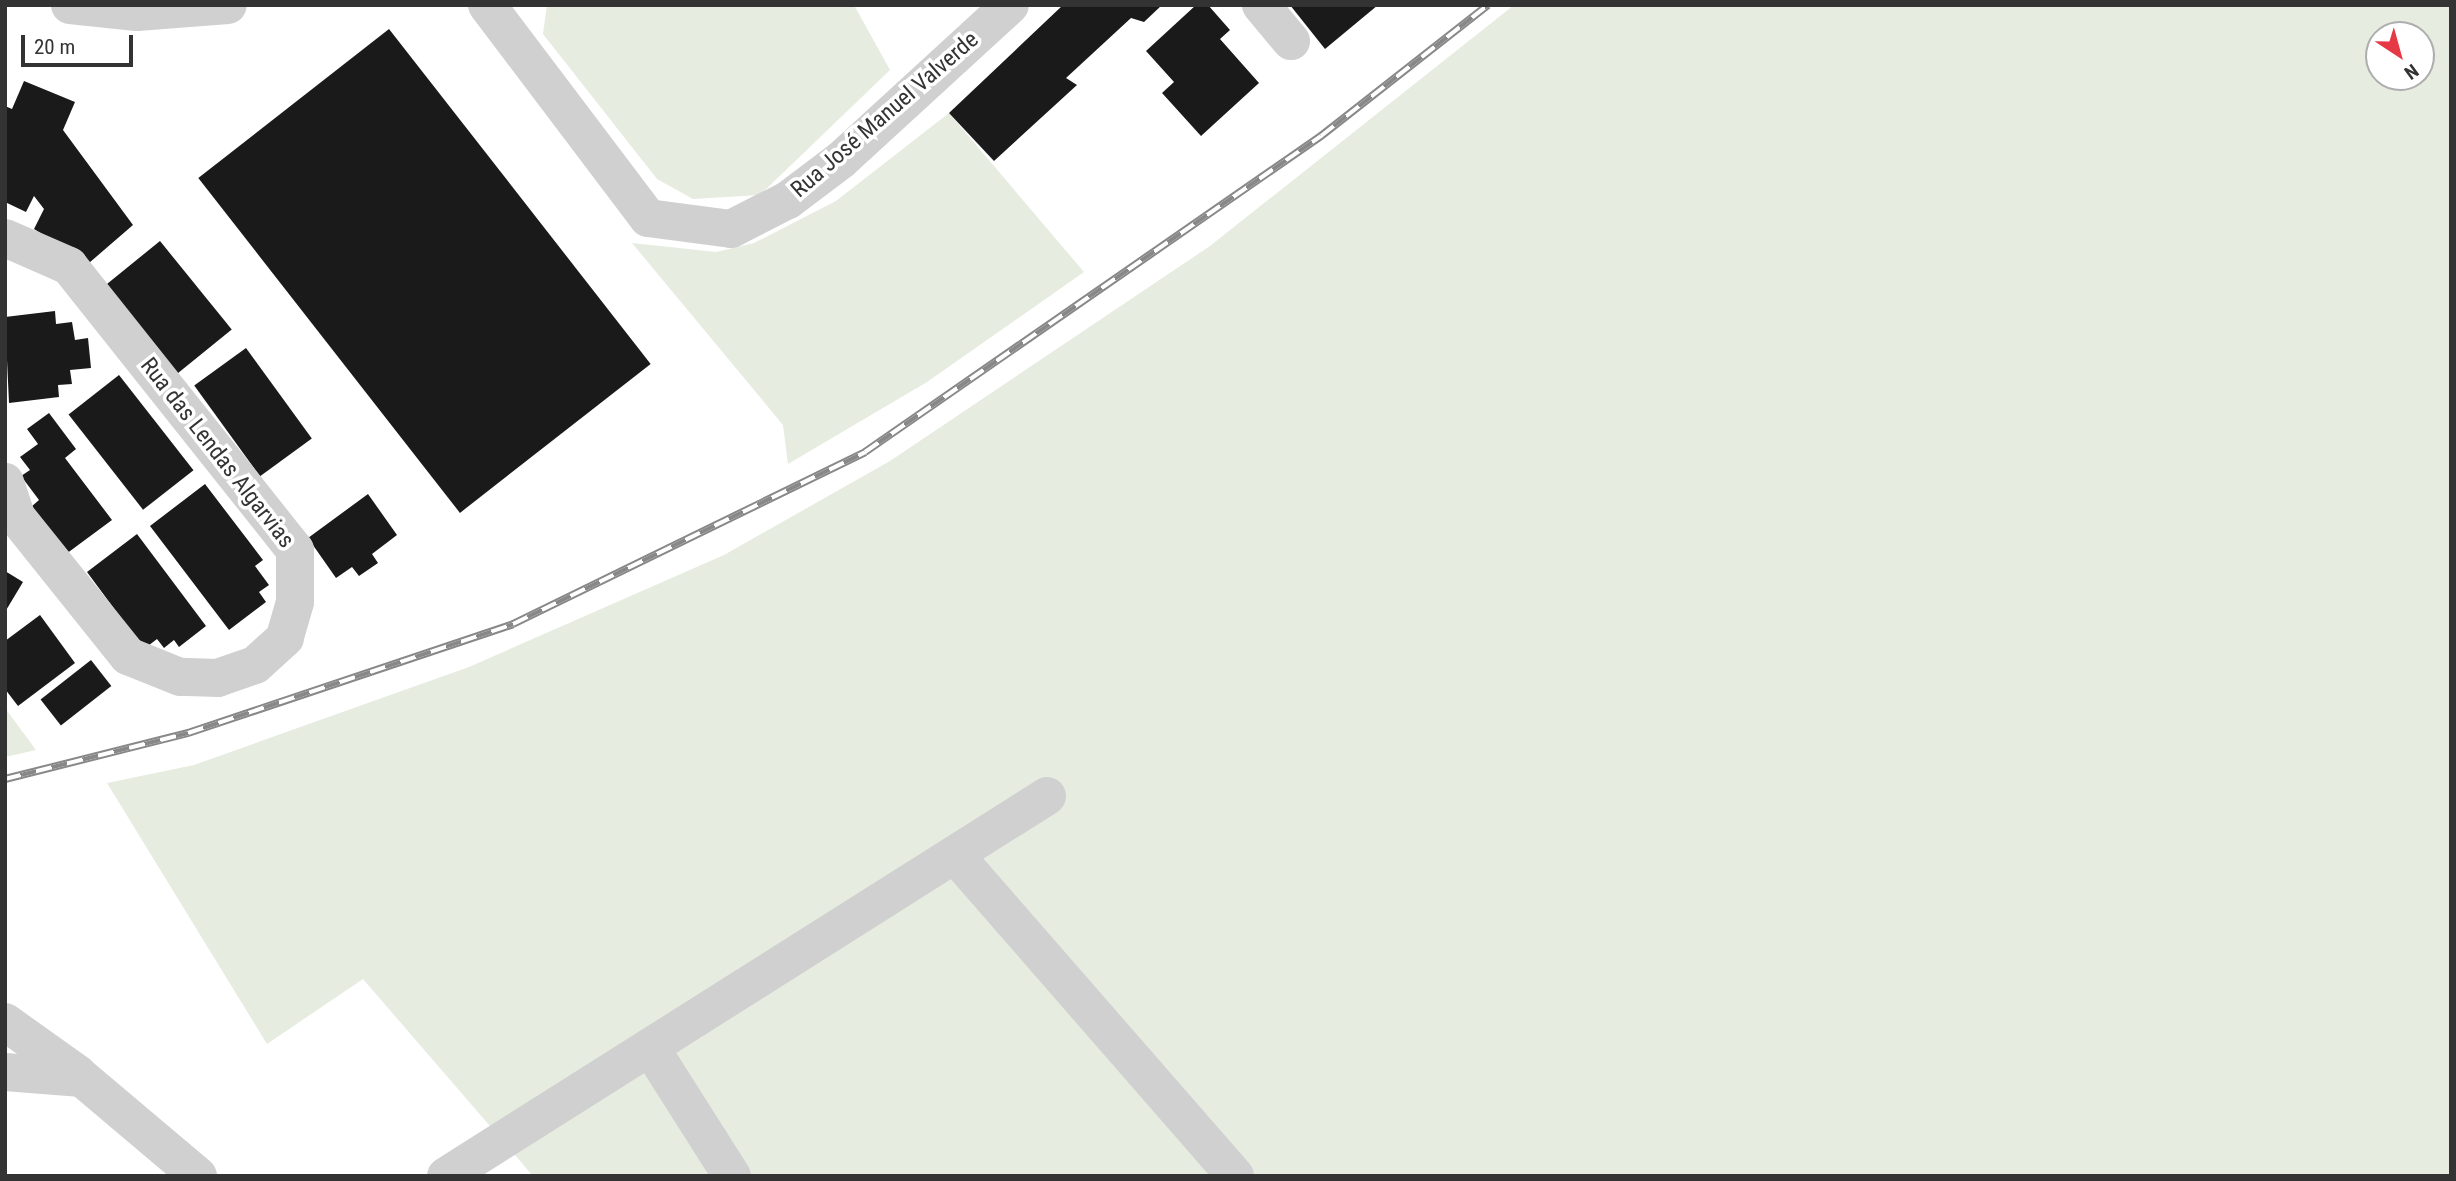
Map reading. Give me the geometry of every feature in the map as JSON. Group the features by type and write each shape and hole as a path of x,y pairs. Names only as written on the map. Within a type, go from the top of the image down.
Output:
{"street":[{"path":"70,5 136,12 228,5"},
{"name":"Rua José Manuel Valverde","path":"487,5 648,218 731,229 788,200 841,160 1010,5"},
{"path":"1261,5 1291,41"},
{"name":"Rua das Lendas Algarvias","path":"5,238 69,266 295,550 295,602 285,638 256,665 218,678 180,677 128,656 16,516 5,482"},
{"path":"446,1176 1047,796"},
{"path":"955,855 1235,1176"},
{"path":"5,1023 82,1077 198,1176"},
{"path":"650,1047 732,1176"},
{"path":"5,1072 82,1077"}],"shaded area":[{"path":"547,5 854,5 890,70 760,195 693,199 657,179 543,34"},
{"path":"1514,5 2451,5 2451,1176 533,1176 363,979 267,1044 107,783 194,765 469,667 724,555 890,461 1210,246"},
{"path":"949,113 1084,272 927,382 788,464 783,425 632,243 716,252 754,243 836,201"},
{"path":"5,708 36,750 5,757"}],"building":[{"path":"1063,5 1162,5 1144,22 1131,18 1066,78 1077,85 994,161 949,113"},
{"path":"1196,5 1208,5 1230,30 1220,39 1259,83 1201,136 1162,93 1174,82 1146,51"},
{"path":"1290,5 1378,5 1325,49"},
{"path":"389,29 651,364 460,513 198,178"},
{"path":"24,81 75,102 63,130 133,225 89,263 34,229 44,209 34,196 26,212 5,202 5,106 12,109"},
{"path":"160,241 232,330 177,374 105,286"},
{"path":"55,311 56,324 72,322 75,340 88,338 91,368 70,370 72,384 58,385 59,397 9,403 5,317"},
{"path":"246,348 312,439 260,476 194,386"},
{"path":"119,375 193,470 143,510 69,414"},
{"path":"49,413 76,449 65,458 112,520 66,554 31,507 39,500 21,476 30,470 20,457 38,444 27,429"},
{"path":"205,484 263,560 255,566 269,585 259,592 266,602 229,630 150,526"},
{"path":"368,494 397,535 372,554 378,563 359,576 352,567 336,578 308,538"},
{"path":"137,534 206,626 179,647 174,640 164,648 157,639 144,649 87,572"},
{"path":"5,571 23,582 5,612"},
{"path":"40,615 75,663 18,706 5,689 5,641"},
{"path":"91,660 111,686 61,725 41,699"}],"railway":[{"path":"5,779 188,733 513,624 865,452 1321,136 1488,5"}]}
